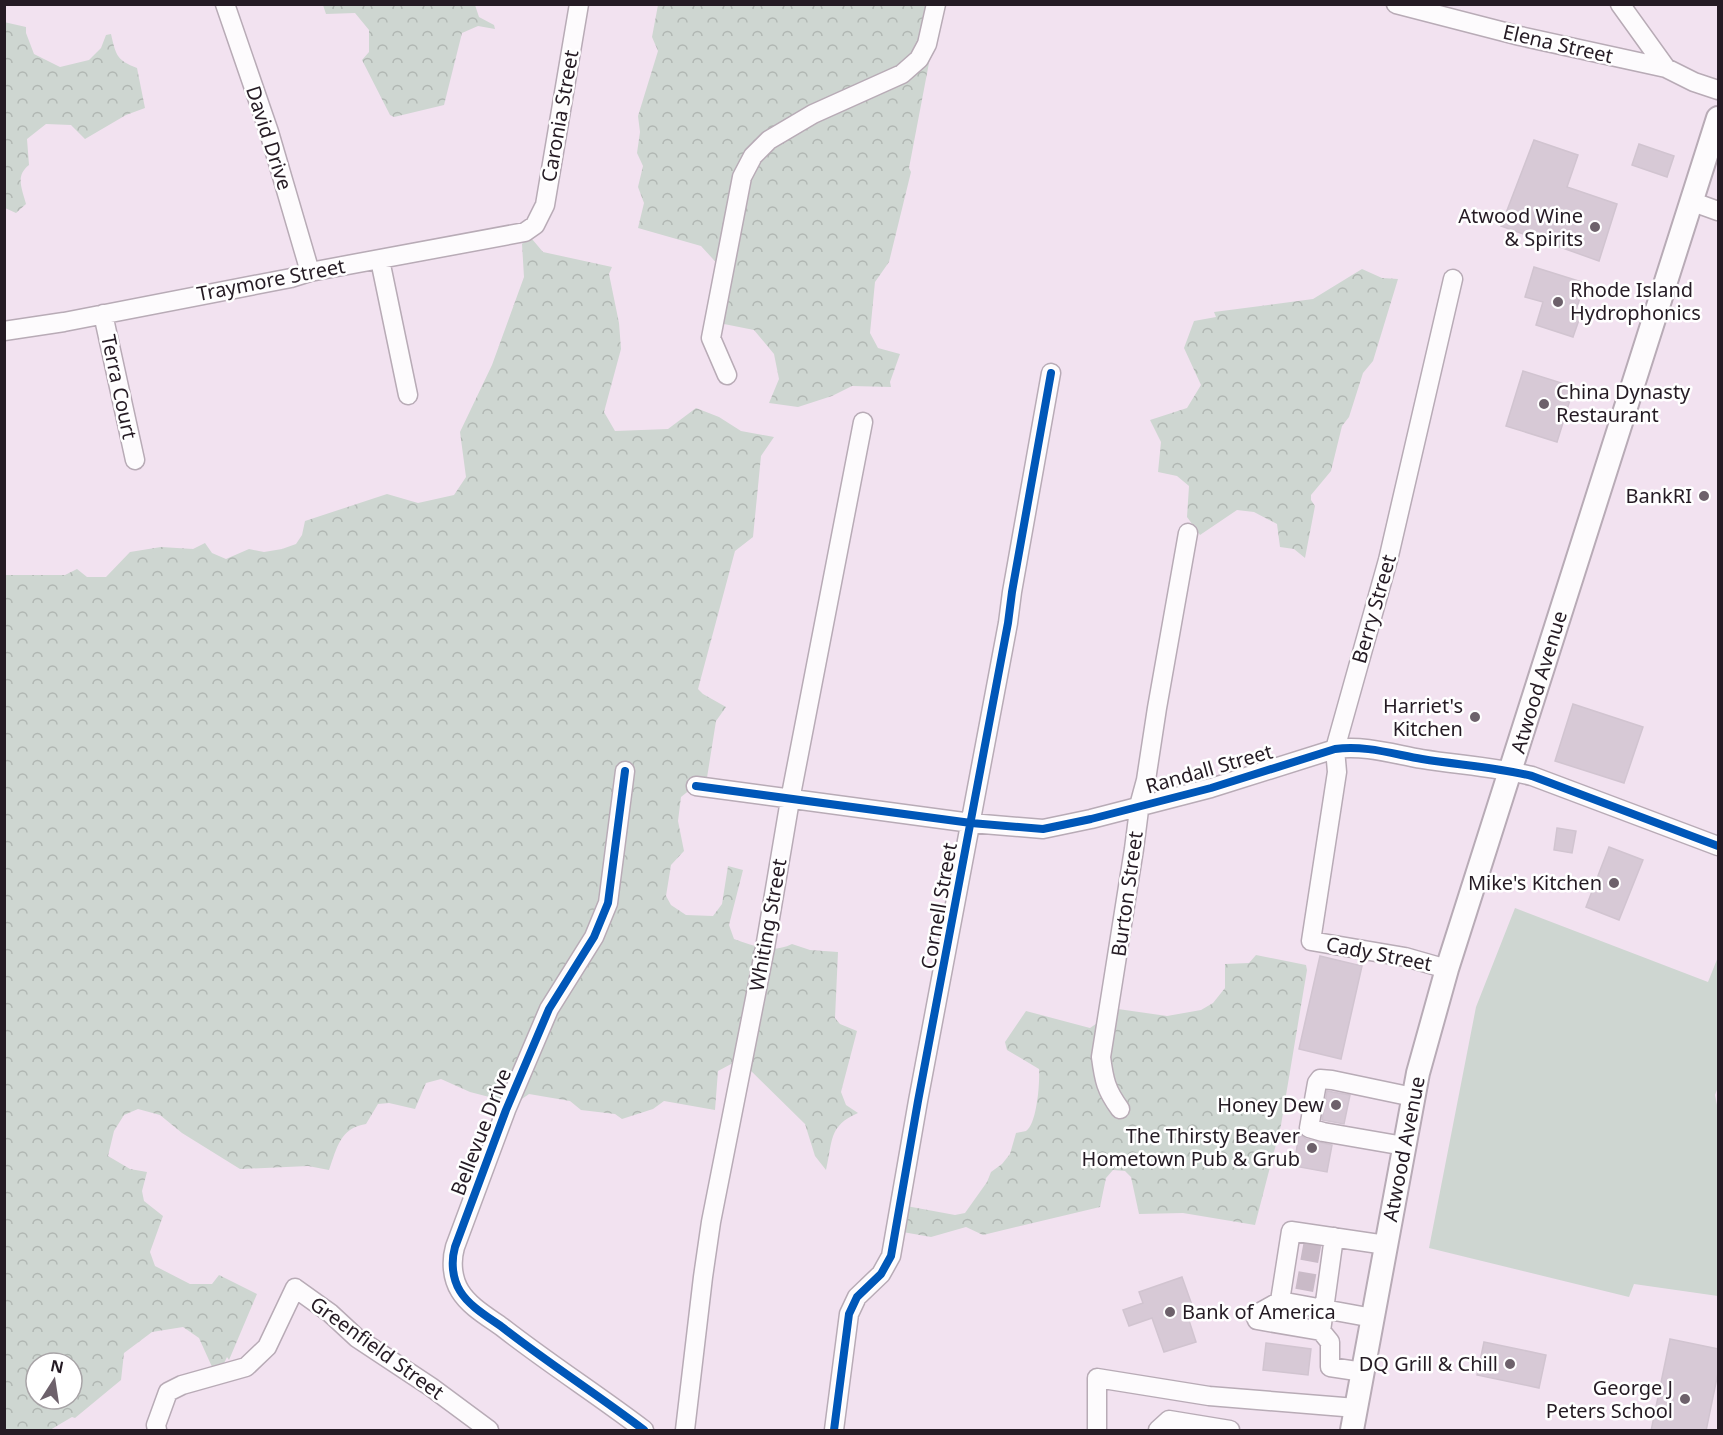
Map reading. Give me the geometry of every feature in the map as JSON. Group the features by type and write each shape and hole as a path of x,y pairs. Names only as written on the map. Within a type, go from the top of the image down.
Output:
{"main road":[{"name":"Atwood Avenue","path":"1352,1431 1418,1072 1447,969 1719,118"}],"street":[{"name":"David Drive","path":"225,4 269,132 310,272"},
{"name":"Caronia Street","path":"535,225 545,205 579,4"},
{"path":"726,375 711,338 742,177 753,156 769,140 813,114 902,74 919,58 927,44 936,4"},
{"name":"Elena Street","path":"1396,4 1520,36 1666,68 1694,82 1719,90"},
{"path":"1620,4 1666,68"},
{"path":"1693,202 1719,211"},
{"name":"Traymore Street","path":"4,331 104,314 291,278 310,272 525,232 535,225"},
{"path":"380,260 408,395"},
{"name":"Berry Street","path":"1311,941 1336,772 1335,749 1388,560 1453,279"},
{"name":"Terra Court","path":"104,314 135,460"},
{"name":"Cornell Street","path":"834,1431 849,1314 857,1297 881,1274 891,1256 1008,623 1051,373"},
{"name":"Whiting Street","path":"685,1431 711,1222 765,948 790,800 863,422"},
{"name":"Burton Street","path":"1120,1109 1109,1094 1104,1082 1101,1057 1139,806 1146,780 1188,533"},
{"name":"Randall Street","path":"696,786 971,823 1043,829 1211,788 1335,749 1353,747 1532,776 1719,846"},
{"name":"Bellevue Drive","path":"625,771 608,903 594,937 549,1009 506,1110 454,1246 452,1258 460,1293 528,1347 644,1431"},
{"name":"Cady Street","path":"1311,941 1405,957 1447,969"},
{"path":"1404,1146 1309,1128 1317,1083 1320,1079 1332,1080 1413,1097"},
{"path":"1280,1302 1290,1279 1295,1250 1291,1231 1386,1245"},
{"path":"1321,1331 1324,1309 1323,1285 1334,1238"},
{"name":"Greenfield Street","path":"157,1431 156,1425 168,1392 182,1384 246,1367 267,1347 295,1288 330,1313 357,1338 431,1387 489,1431"},
{"path":"1363,1372 1330,1366 1330,1342 1321,1331 1257,1320 1255,1315 1280,1302 1372,1318"},
{"path":"1097,1431 1097,1378 1209,1396 1356,1408"},
{"path":"1158,1431 1169,1420 1230,1431"}],"green space":[{"path":"323,5 475,5 479,17 494,25 495,29 478,26 462,33 444,105 394,117 390,115 362,60 369,52 369,30 355,13 326,14"},
{"path":"658,5 940,5 909,168 911,172 889,262 875,282 870,333 878,348 900,354 890,382 891,387 852,386 832,396 798,407 769,403 779,379 774,354 754,330 714,322 723,270 701,246 638,228 644,203 638,187 643,166 637,153 640,132 638,116 658,51 652,37"},
{"path":"4,22 26,27 34,54 60,67 89,60 101,48 106,35 111,34 114,47 121,60 137,68 145,108 126,115 85,139 71,125 46,124 27,139 29,165 21,178 26,204 16,213 5,208"},
{"path":"532,239 543,252 612,267 609,274 619,323 621,349 604,412 615,431 668,429 696,408 719,417 741,431 774,437 761,456 753,537 735,551 698,689 726,707 716,721 706,784 691,789 681,797 678,821 684,851 671,865 666,896 671,905 686,915 713,916 722,904 728,866 743,870 729,925 734,939 770,949 792,944 810,950 838,952 835,1018 840,1024 857,1031 841,1092 846,1105 858,1113 841,1123 833,1136 826,1170 815,1156 805,1124 745,1065 733,1063 718,1071 715,1110 664,1101 653,1109 622,1119 615,1114 581,1110 570,1101 529,1094 506,1110 497,1099 470,1092 441,1079 426,1083 415,1109 389,1103 378,1104 366,1124 350,1130 341,1140 329,1170 308,1166 240,1169 182,1133 160,1115 138,1109 124,1115 114,1131 108,1156 130,1169 147,1172 142,1191 144,1201 163,1216 150,1252 155,1266 190,1284 212,1284 219,1275 257,1294 229,1360 227,1357 217,1378 199,1338 183,1327 152,1332 124,1353 121,1380 84,1411 84,1351 24,1351 24,1411 83,1411 75,1418 72,1417 50,1430 5,1430 5,575 65,575 77,569 87,577 106,577 130,552 161,547 193,549 205,543 212,553 226,559 249,549 264,552 296,544 302,535 305,521 387,494 418,503 454,495 466,477 460,432 492,365 524,277 522,244 525,240"},
{"path":"1362,269 1382,278 1398,279 1373,361 1363,373 1349,417 1342,426 1331,471 1311,495 1315,506 1305,558 1294,549 1280,547 1277,524 1254,512 1237,510 1200,535 1187,517 1189,486 1177,476 1158,472 1161,442 1150,420 1187,408 1201,385 1184,348 1194,321 1216,317 1214,312 1313,299"},
{"path":"1515,908 1708,982 1718,957 1718,1087 1715,1095 1718,1110 1718,1296 1634,1284 1629,1297 1429,1248 1476,1007"},
{"path":"1256,955 1306,965 1307,970 1281,1125 1255,1225 1183,1213 1139,1214 1131,1177 1125,1171 1113,1170 1106,1178 1100,1207 983,1235 966,1227 931,1237 897,1231 901,1205 955,1215 965,1213 987,1182 991,1172 1010,1154 1016,1133 1026,1131 1030,1127 1037,1102 1039,1069 1007,1050 1005,1042 1026,1011 1090,1028 1118,1009 1167,1016 1201,1010 1213,1003 1225,988 1225,964 1249,963"}],"building":[{"path":"1534,140 1578,155 1567,187 1617,204 1599,261 1501,226"},
{"path":"1639,144 1674,156 1667,177 1632,165"},
{"path":"1534,267 1585,283 1575,313 1581,314 1573,337 1536,325 1543,302 1525,297"},
{"path":"1523,371 1574,387 1557,442 1506,426"},
{"path":"1573,704 1643,727 1624,783 1555,761"},
{"path":"1557,828 1576,831 1572,853 1554,850"},
{"name":"Mike's Kitchen","path":"1609,847 1643,860 1619,920 1586,907"},
{"path":"1320,956 1362,966 1341,1059 1299,1049"},
{"path":"1327,1091 1350,1095 1344,1124 1322,1120"},
{"path":"1299,1134 1306,1139 1332,1145 1327,1172 1294,1166"},
{"path":"1182,1277 1192,1305 1185,1308 1196,1342 1164,1352 1152,1318 1129,1326 1123,1310 1143,1303 1139,1292"},
{"name":"George J Peters School","path":"1670,1339 1719,1349 1719,1368 1706,1431 1651,1431"},
{"path":"1484,1342 1546,1355 1539,1388 1477,1375"},
{"path":"1266,1343 1311,1349 1308,1375 1263,1370"}],"tunnel":[{"path":"1302,1251 1324,1255"},
{"path":"1297,1280 1319,1284"}],"cycle path":[{"path":"834,1430 849,1314 857,1297 881,1274 891,1256 1008,623 1051,373"},
{"path":"696,786 971,823 1043,829 1211,788 1335,749 1357,748 1532,776 1718,846"},
{"path":"625,771 608,903 594,937 549,1009 506,1110 455,1247 453,1264 457,1286 474,1306 644,1430"}],"place":[{"name":"Atwood Wine & Spirits","path":"1595,227"},
{"name":"Rhode Island Hydrophonics","path":"1558,302"},
{"name":"China Dynasty Restaurant","path":"1544,404"},
{"name":"BankRI","path":"1704,496"},
{"name":"Harriet's Kitchen","path":"1475,717"},
{"name":"Mike's Kitchen","path":"1614,883"},
{"name":"Honey Dew","path":"1336,1105"},
{"name":"The Thirsty Beaver Hometown Pub & Grub","path":"1312,1148"},
{"name":"Bank of America","path":"1170,1312"},
{"name":"DQ Grill & Chill","path":"1510,1364"},
{"name":"George J Peters School","path":"1685,1399"}]}
